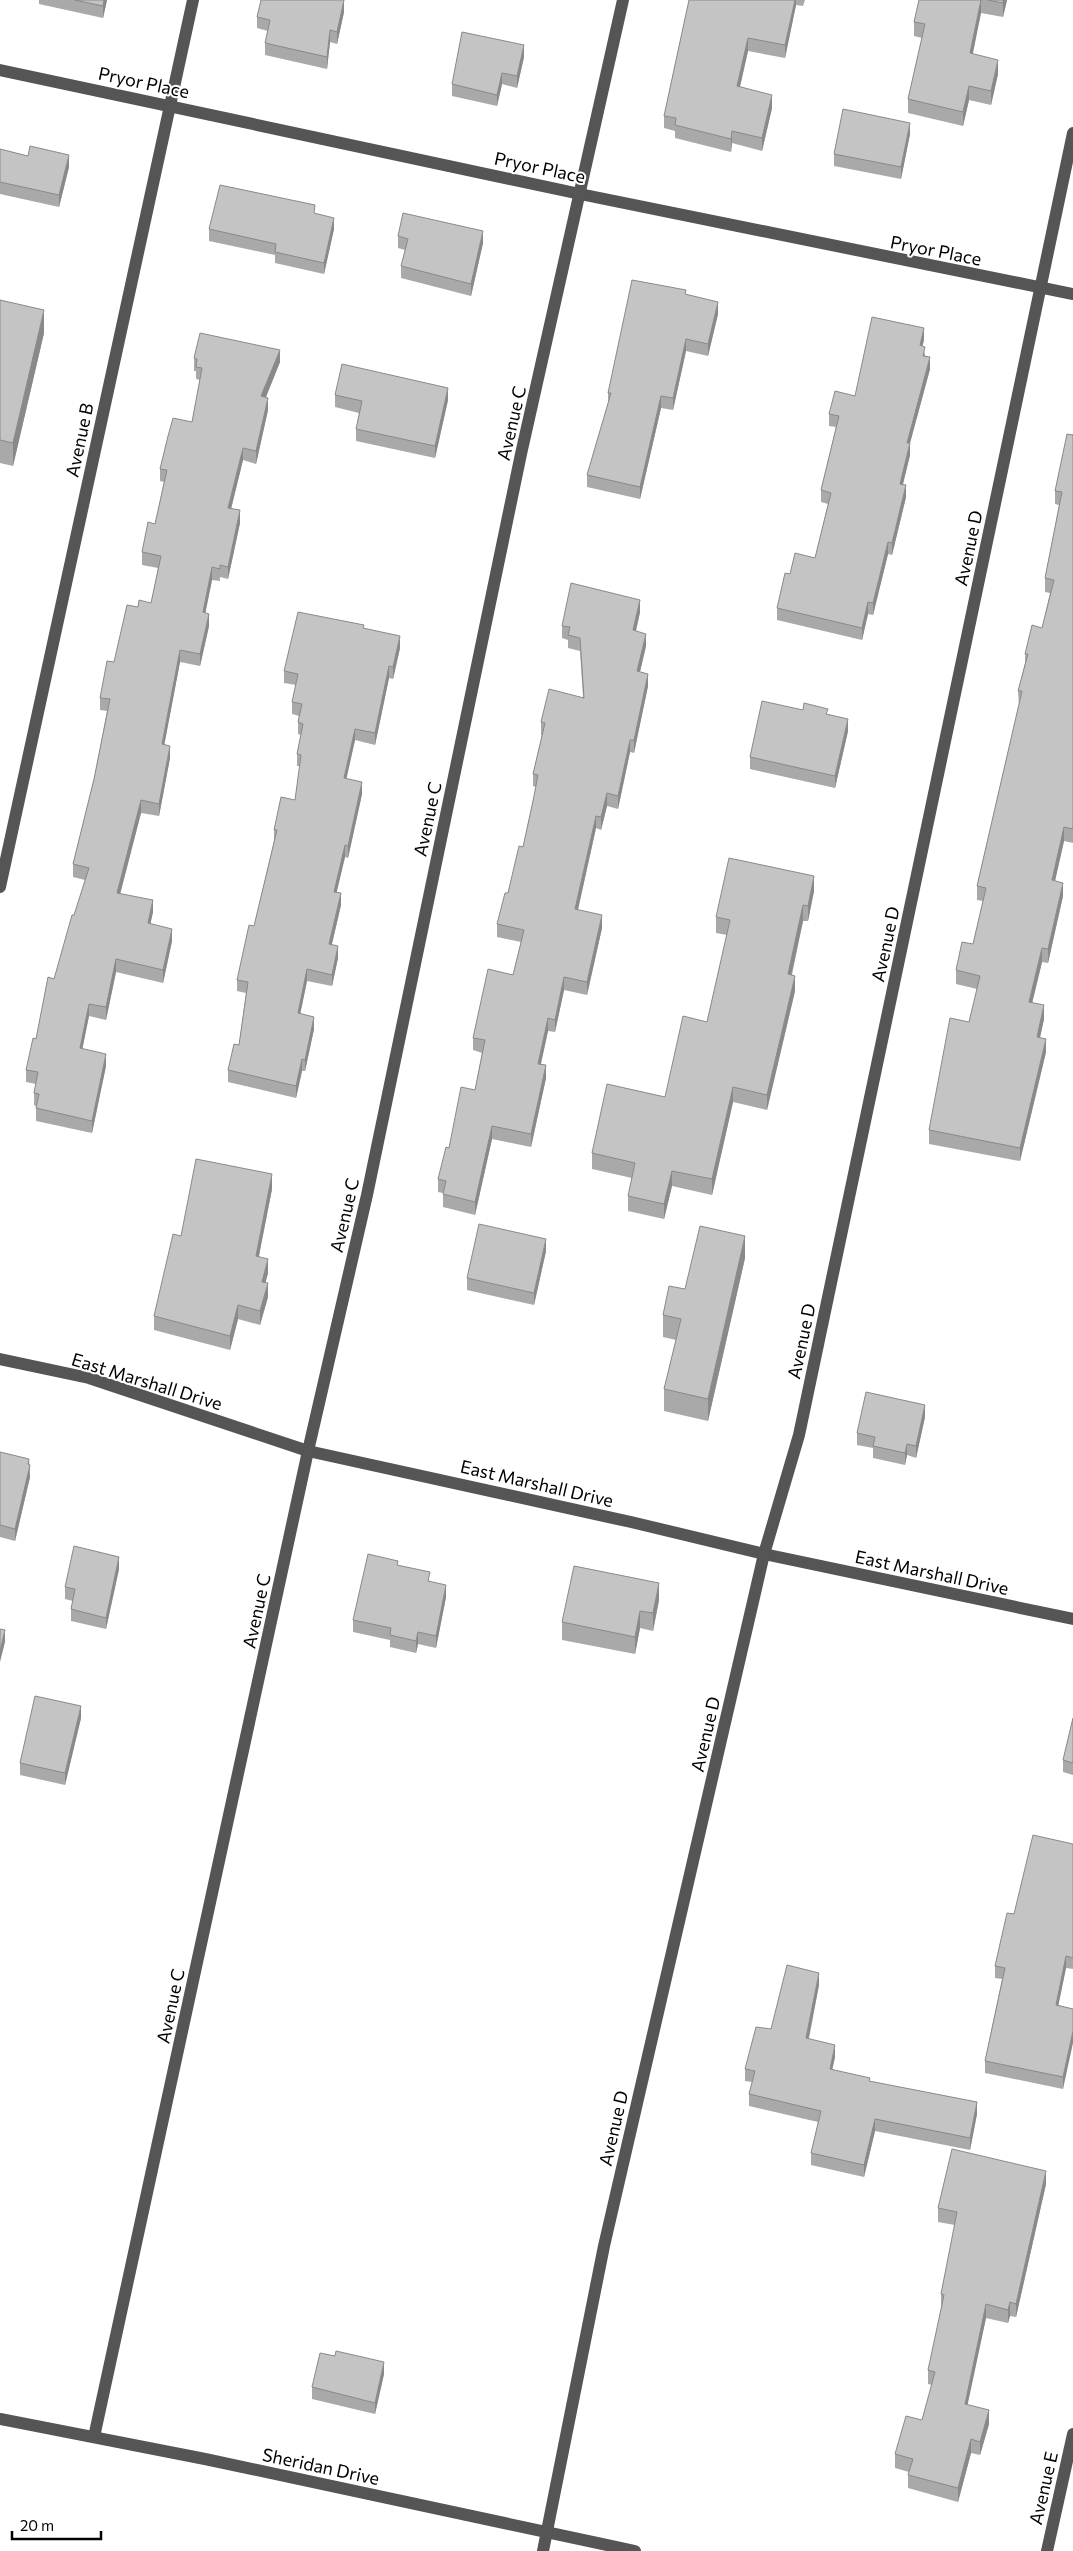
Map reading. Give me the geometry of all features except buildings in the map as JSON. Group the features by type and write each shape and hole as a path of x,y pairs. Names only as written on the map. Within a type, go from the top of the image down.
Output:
{"street":[{"name":"Avenue B","path":"0,887 192,0"},
{"name":"Avenue C","path":"94,2437 308,1450 367,1195 519,464 623,0"},
{"name":"Pryor Place","path":"0,70 958,273 1073,294"},
{"name":"Avenue D","path":"542,2551 604,2246 764,1554 799,1435 1073,133"},
{"name":"East Marshall Drive","path":"0,1359 89,1378 308,1450 631,1522 764,1554 1073,1619"},
{"name":"Sheridan Drive","path":"0,2419 205,2458 635,2551"},
{"name":"Avenue E","path":"1047,2551 1073,2434"}]}
